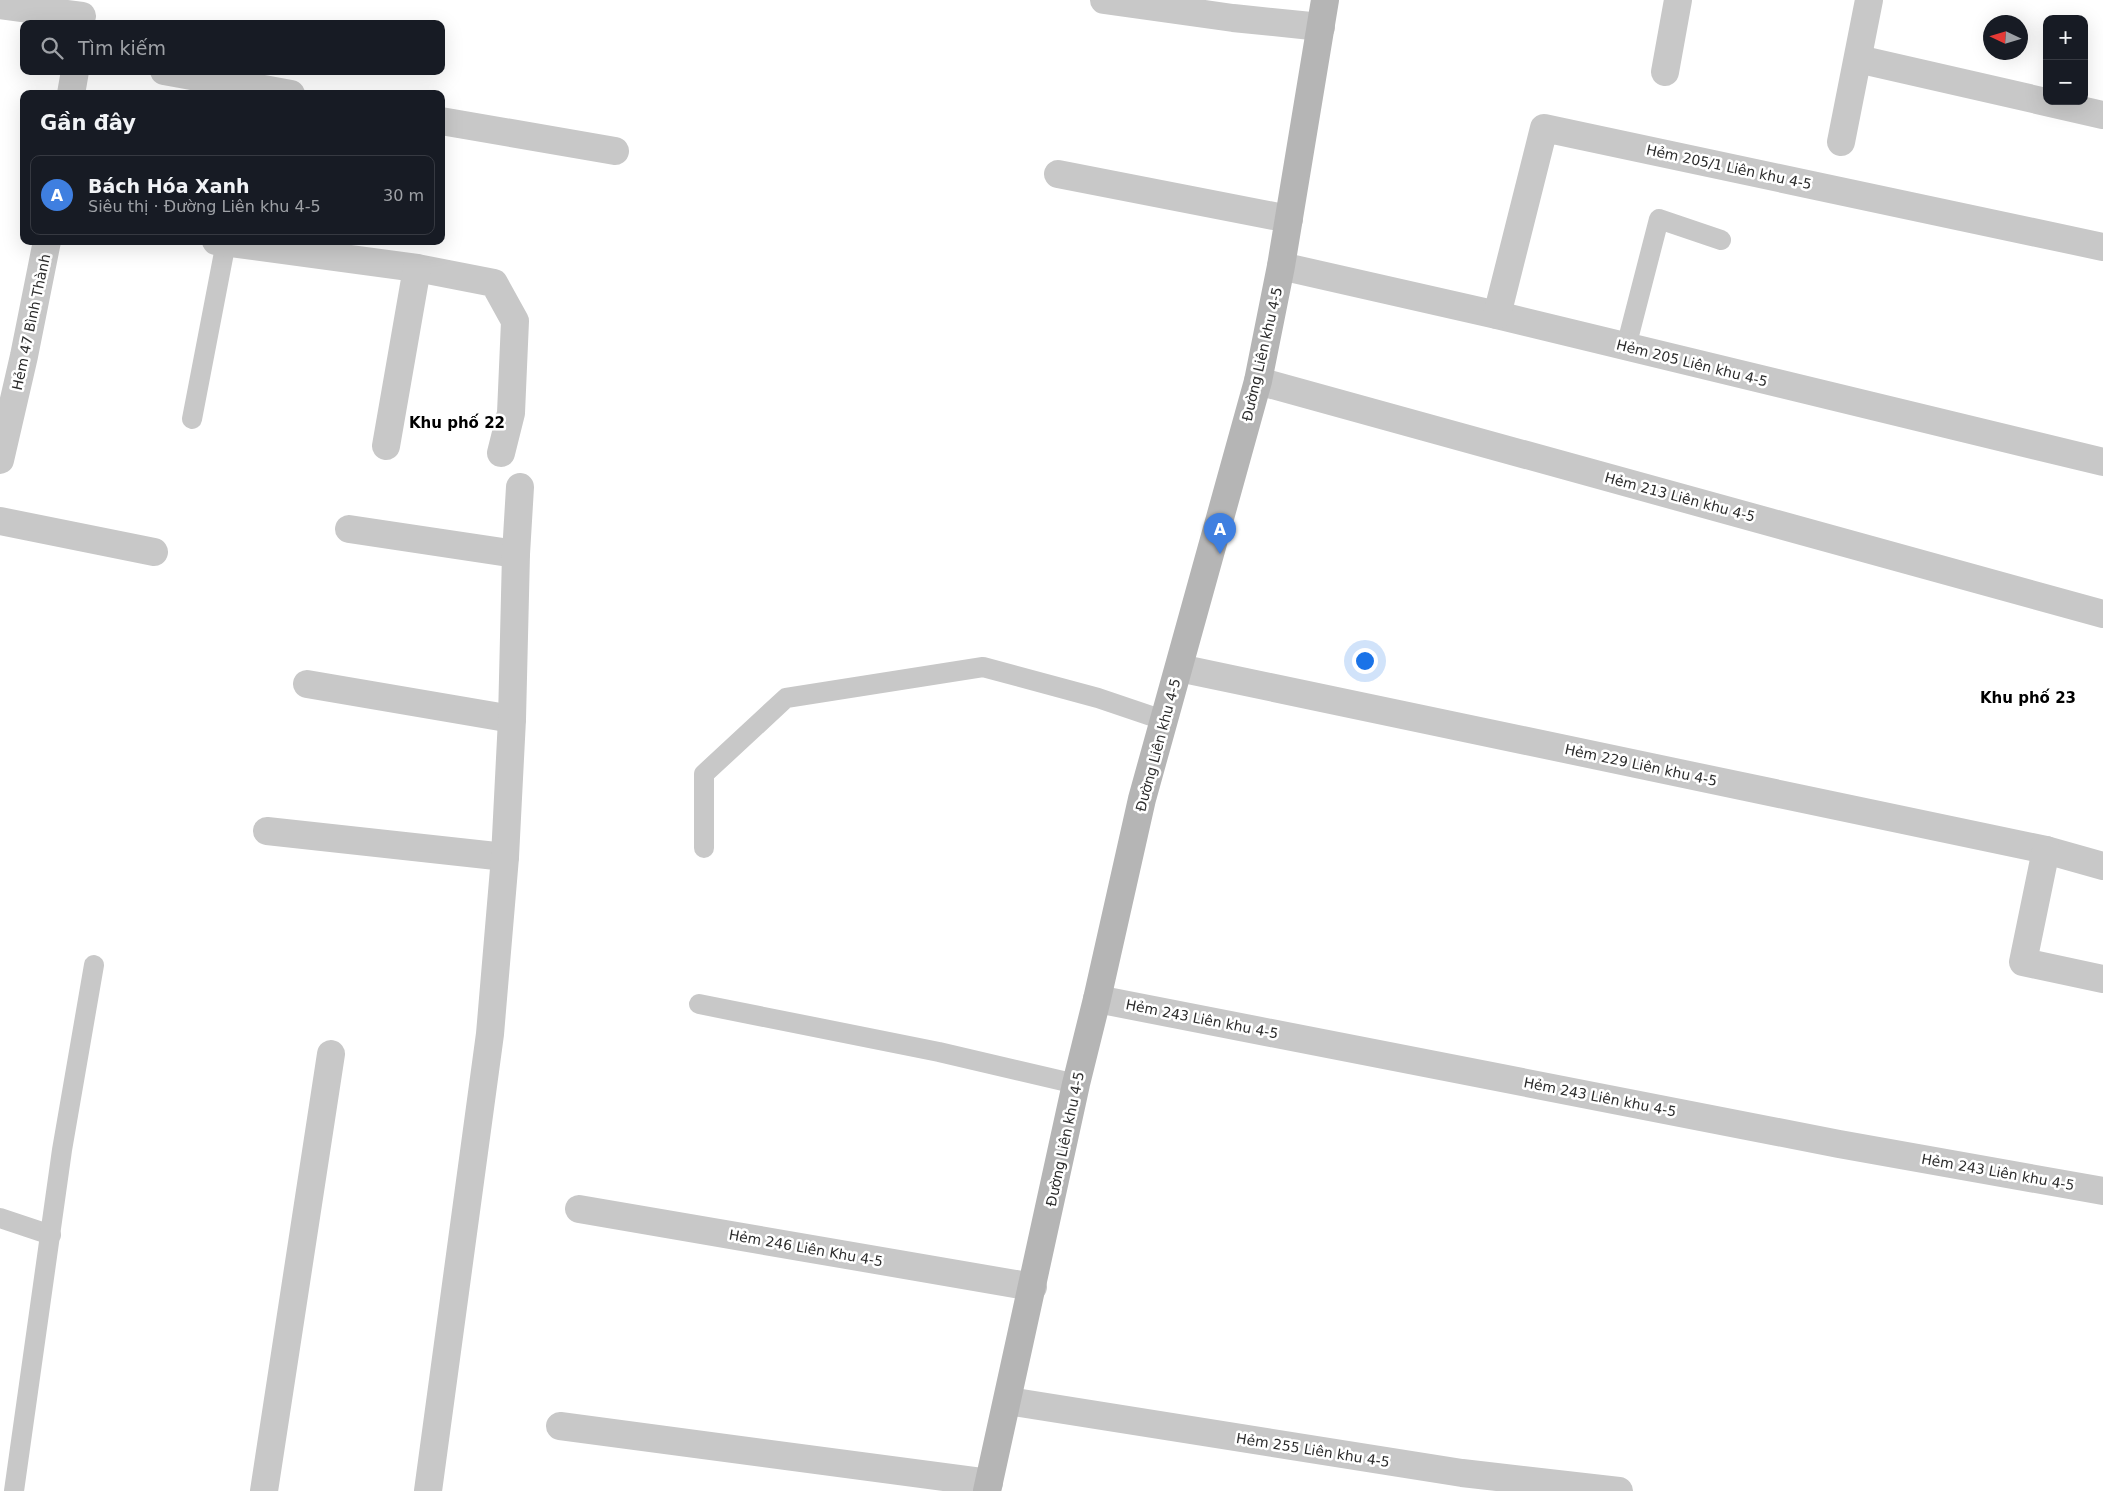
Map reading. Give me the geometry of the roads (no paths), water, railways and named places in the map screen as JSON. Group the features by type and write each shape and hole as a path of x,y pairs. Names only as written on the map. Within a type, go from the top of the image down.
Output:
{"street":[{"path":"1104,0 1321,28"},
{"name":"Đường Liên khu 4-5","path":"988,1487 1076,1084 1098,999 1142,798 1258,381 1281,266 1325,0"},
{"path":"1665,72 1678,0"},
{"path":"1840,142 1869,0"},
{"path":"0,5 84,13"},
{"path":"1858,59 2103,115"},
{"path":"72,90 74,75"},
{"path":"186,75 269,90"},
{"path":"445,122 614,152"},
{"name":"Hẻm 205/1 Liên khu 4-5","path":"1497,316 1544,128 2103,247"},
{"path":"1058,174 1289,219"},
{"name":"Hẻm 47 Bình Thành","path":"0,460 24,356 46,245"},
{"path":"244,245 417,268 494,283 515,321 511,413 501,453"},
{"name":"Hẻm 205 Liên khu 4-5","path":"1281,266 2103,462"},
{"path":"386,446 417,268"},
{"name":"Hẻm 213 Liên khu 4-5","path":"1258,381 2103,614"},
{"path":"428,1491 490,1034 504,857 512,719 516,554 520,487"},
{"path":"0,521 154,552"},
{"path":"349,529 516,554"},
{"name":"Hẻm 229 Liên khu 4-5","path":"1179,668 2046,850 2103,866"},
{"path":"307,684 512,719"},
{"path":"267,831 504,857"},
{"path":"2046,850 2023,962 2103,979"},
{"name":"Hẻm 243 Liên khu 4-5","path":"1098,999 1830,1142 2103,1191"},
{"path":"264,1491 331,1054"},
{"name":"Hẻm 246 Liên Khu 4-5","path":"579,1209 1033,1287"},
{"name":"Hẻm 255 Liên khu 4-5","path":"1008,1401 1461,1482 1620,1491"},
{"path":"560,1426 988,1487"}],"lane":[{"path":"1626,347 1658,219 1721,240"},
{"path":"192,419 221,245"},
{"path":"704,848 704,774 786,698 983,668 1098,698 1163,720"},
{"path":"14,1491 62,1150 94,965"},
{"path":"699,1004 939,1052 1076,1084"},
{"path":"0,1218 51,1235"}],"place":[{"name":"Bách Hóa Xanh","path":"1220,554"}],"district":[{"name":"Khu phố 22","path":"457,423"},
{"name":"Khu phố 23","path":"2028,698"}]}
